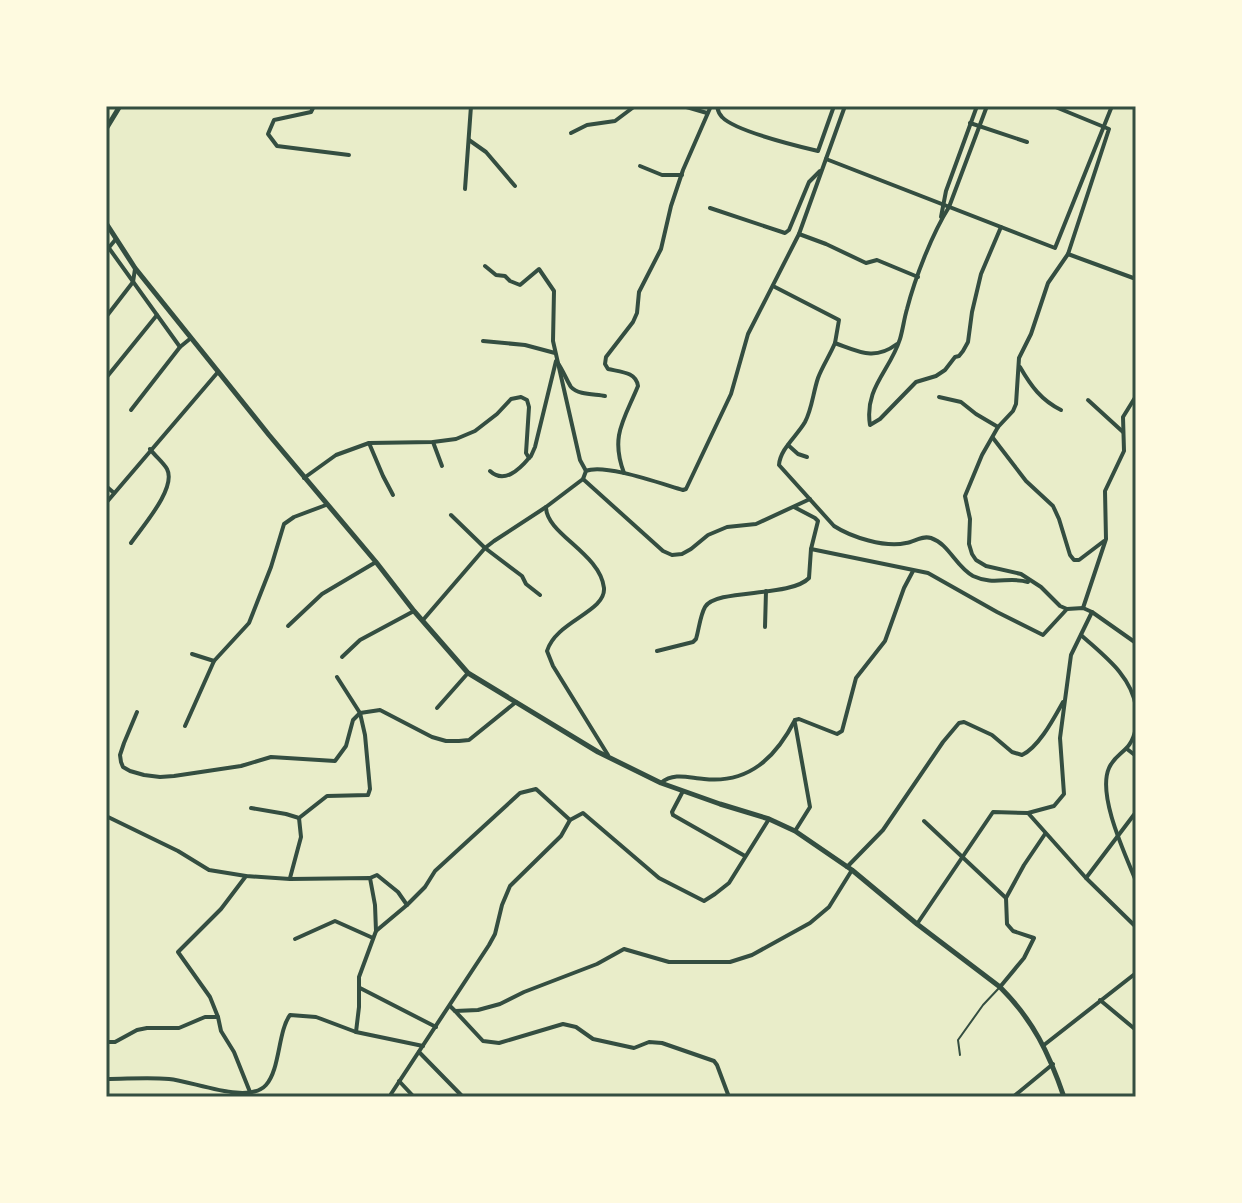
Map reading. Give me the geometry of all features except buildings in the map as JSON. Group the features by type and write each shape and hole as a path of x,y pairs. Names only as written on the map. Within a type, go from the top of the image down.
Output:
{"main road":[{"path":"106,129 120,106"},
{"path":"106,223 135,268 218,372 468,673 598,752 661,783 769,819 795,831 850,868 1000,987 1021,1010 1044,1045 1064,1097"}],"street":[{"path":"314,106 311,112 274,120 268,134 277,146 349,155"},
{"path":"465,189 471,106"},
{"path":"571,133 587,125 615,121 635,106"},
{"path":"683,106 708,113"},
{"path":"624,473 618,446 619,427 638,386 637,379 608,369 606,357 637,313 639,292 661,249 671,206 708,113 714,106 720,116 729,122 772,139 818,151 834,106"},
{"path":"423,620 485,548 546,507 583,479 591,468 686,489 731,394 748,334 799,234 845,106"},
{"path":"946,206 946,191 977,106"},
{"path":"987,106 918,277 899,342 871,397 868,411 870,425 880,419 916,382 936,376 959,356 968,342 981,274 1001,227"},
{"path":"1053,106 1107,128"},
{"path":"1112,106 1068,254 1048,283 1031,334 1019,358 1016,404 982,455 965,496 970,519 969,544 976,560 986,566 1021,574 1067,609 1083,608 1092,612 1136,643"},
{"path":"970,123 1027,142"},
{"path":"826,159 1055,248 1107,128"},
{"path":"469,140 486,152 515,186"},
{"path":"640,166 662,175 682,175"},
{"path":"710,208 785,233 809,182 822,169"},
{"path":"799,234 866,263 877,260 918,277"},
{"path":"116,239 107,247 180,347"},
{"path":"1068,254 1136,279"},
{"path":"485,266 496,275 505,276 520,285 539,269 554,291 553,341 556,361 580,460 586,471"},
{"path":"106,317 133,282 135,268"},
{"path":"773,286 839,320 835,343 818,378 808,417 788,445 779,465 834,526 853,536 898,544 931,538 975,577 993,582 1021,580 1034,584"},
{"path":"106,378 157,315"},
{"path":"131,410 191,337"},
{"path":"483,341 525,345 555,353"},
{"path":"835,343 872,354 887,352 899,342"},
{"path":"556,361 572,388 605,396"},
{"path":"490,471 495,476 504,477 521,467 533,453 556,361"},
{"path":"1018,365 1046,403 1061,410"},
{"path":"106,503 218,372"},
{"path":"1083,608 1106,539 1105,491 1124,451 1123,417 1136,396"},
{"path":"304,478 336,455 369,443 456,439 475,431 511,399 521,397 527,400 529,407 526,453 529,458"},
{"path":"939,397 961,402 998,427"},
{"path":"1088,400 1123,432"},
{"path":"993,438 1026,481 1053,506 1074,560 1079,560 1106,539"},
{"path":"433,442 442,466"},
{"path":"369,443 393,495"},
{"path":"788,445 807,457"},
{"path":"131,543 163,497 170,480 168,471 150,449"},
{"path":"583,479 663,551 672,555 682,554 708,535 727,527 751,526 810,499"},
{"path":"106,486 114,493"},
{"path":"185,726 214,661 249,623 284,524 326,505"},
{"path":"546,507 549,518 593,562 602,581 602,600 554,636 547,651 553,666 610,757"},
{"path":"657,651 693,642 705,607 711,601 790,588 806,582 818,521 794,507"},
{"path":"451,515 540,595"},
{"path":"811,549 928,573 1043,635 1067,609"},
{"path":"288,626 322,594 376,562"},
{"path":"795,720 837,734 842,731 856,678 885,641 913,571"},
{"path":"765,627 766,591"},
{"path":"342,657 360,640 414,611"},
{"path":"917,924 993,812 1028,813 1054,806 1064,794 1060,738 1071,655 1092,612"},
{"path":"1081,635 1124,674 1134,694 1136,707"},
{"path":"192,654 214,661"},
{"path":"437,708 468,673"},
{"path":"299,818 327,796 368,795 370,789 360,713 337,677"},
{"path":"455,1011 478,1010 500,1004 597,964 624,949 669,962 730,962 752,955 810,923 829,907 850,868 883,830 924,767 959,723 964,722 992,735 1012,752 1022,755 1037,743 1065,700"},
{"path":"137,712 120,755 121,762 130,771 160,777 241,766 271,757 335,761 346,746 353,720 360,713 380,710 432,737 446,741 469,740 516,702"},
{"path":"661,783 669,777 689,776 707,780 742,775 765,763 785,740 795,720"},
{"path":"795,720 810,800 810,807 795,831"},
{"path":"1136,727 1134,739 1107,771 1107,799 1136,881"},
{"path":"1127,749 1136,756"},
{"path":"376,931 407,905 425,887 435,871 520,793 536,789 570,820"},
{"path":"683,791 673,815 745,856"},
{"path":"251,808 299,818"},
{"path":"1086,878 1136,812"},
{"path":"392,1097 399,1081 495,934 510,886 561,836 570,820 583,813 659,878 704,901 729,883 769,819"},
{"path":"1028,813 1086,878 1136,927"},
{"path":"106,816 178,851 209,870 290,879 370,878 377,875 398,892 407,905"},
{"path":"290,879 301,837 299,818"},
{"path":"924,821 1006,898"},
{"path":"1000,987 1024,958 1034,938 1013,931 1007,924 1006,898 1045,834"},
{"path":"246,876 221,909 178,952 210,997 221,1031 234,1052 250,1092"},
{"path":"356,1032 359,977 376,931 370,878"},
{"path":"295,939 335,921 373,938"},
{"path":"1044,1045 1136,973"},
{"path":"359,988 436,1027"},
{"path":"1100,1000 1136,1030"},
{"path":"450,1006 483,1041 499,1043 563,1024 576,1027 593,1039 634,1048 649,1042 662,1043 714,1061 729,1097"},
{"path":"106,1079 167,1078 239,1094 250,1092 265,1085 270,1078 285,1021 290,1015 316,1017 356,1032 423,1046"},
{"path":"106,1042 115,1042 137,1030 179,1028 205,1017 218,1017"},
{"path":"419,1052 463,1097"},
{"path":"1013,1097 1053,1064"},
{"path":"399,1081 414,1097"}],"lane":[{"path":"960,1055 958,1040 1000,987"}]}
